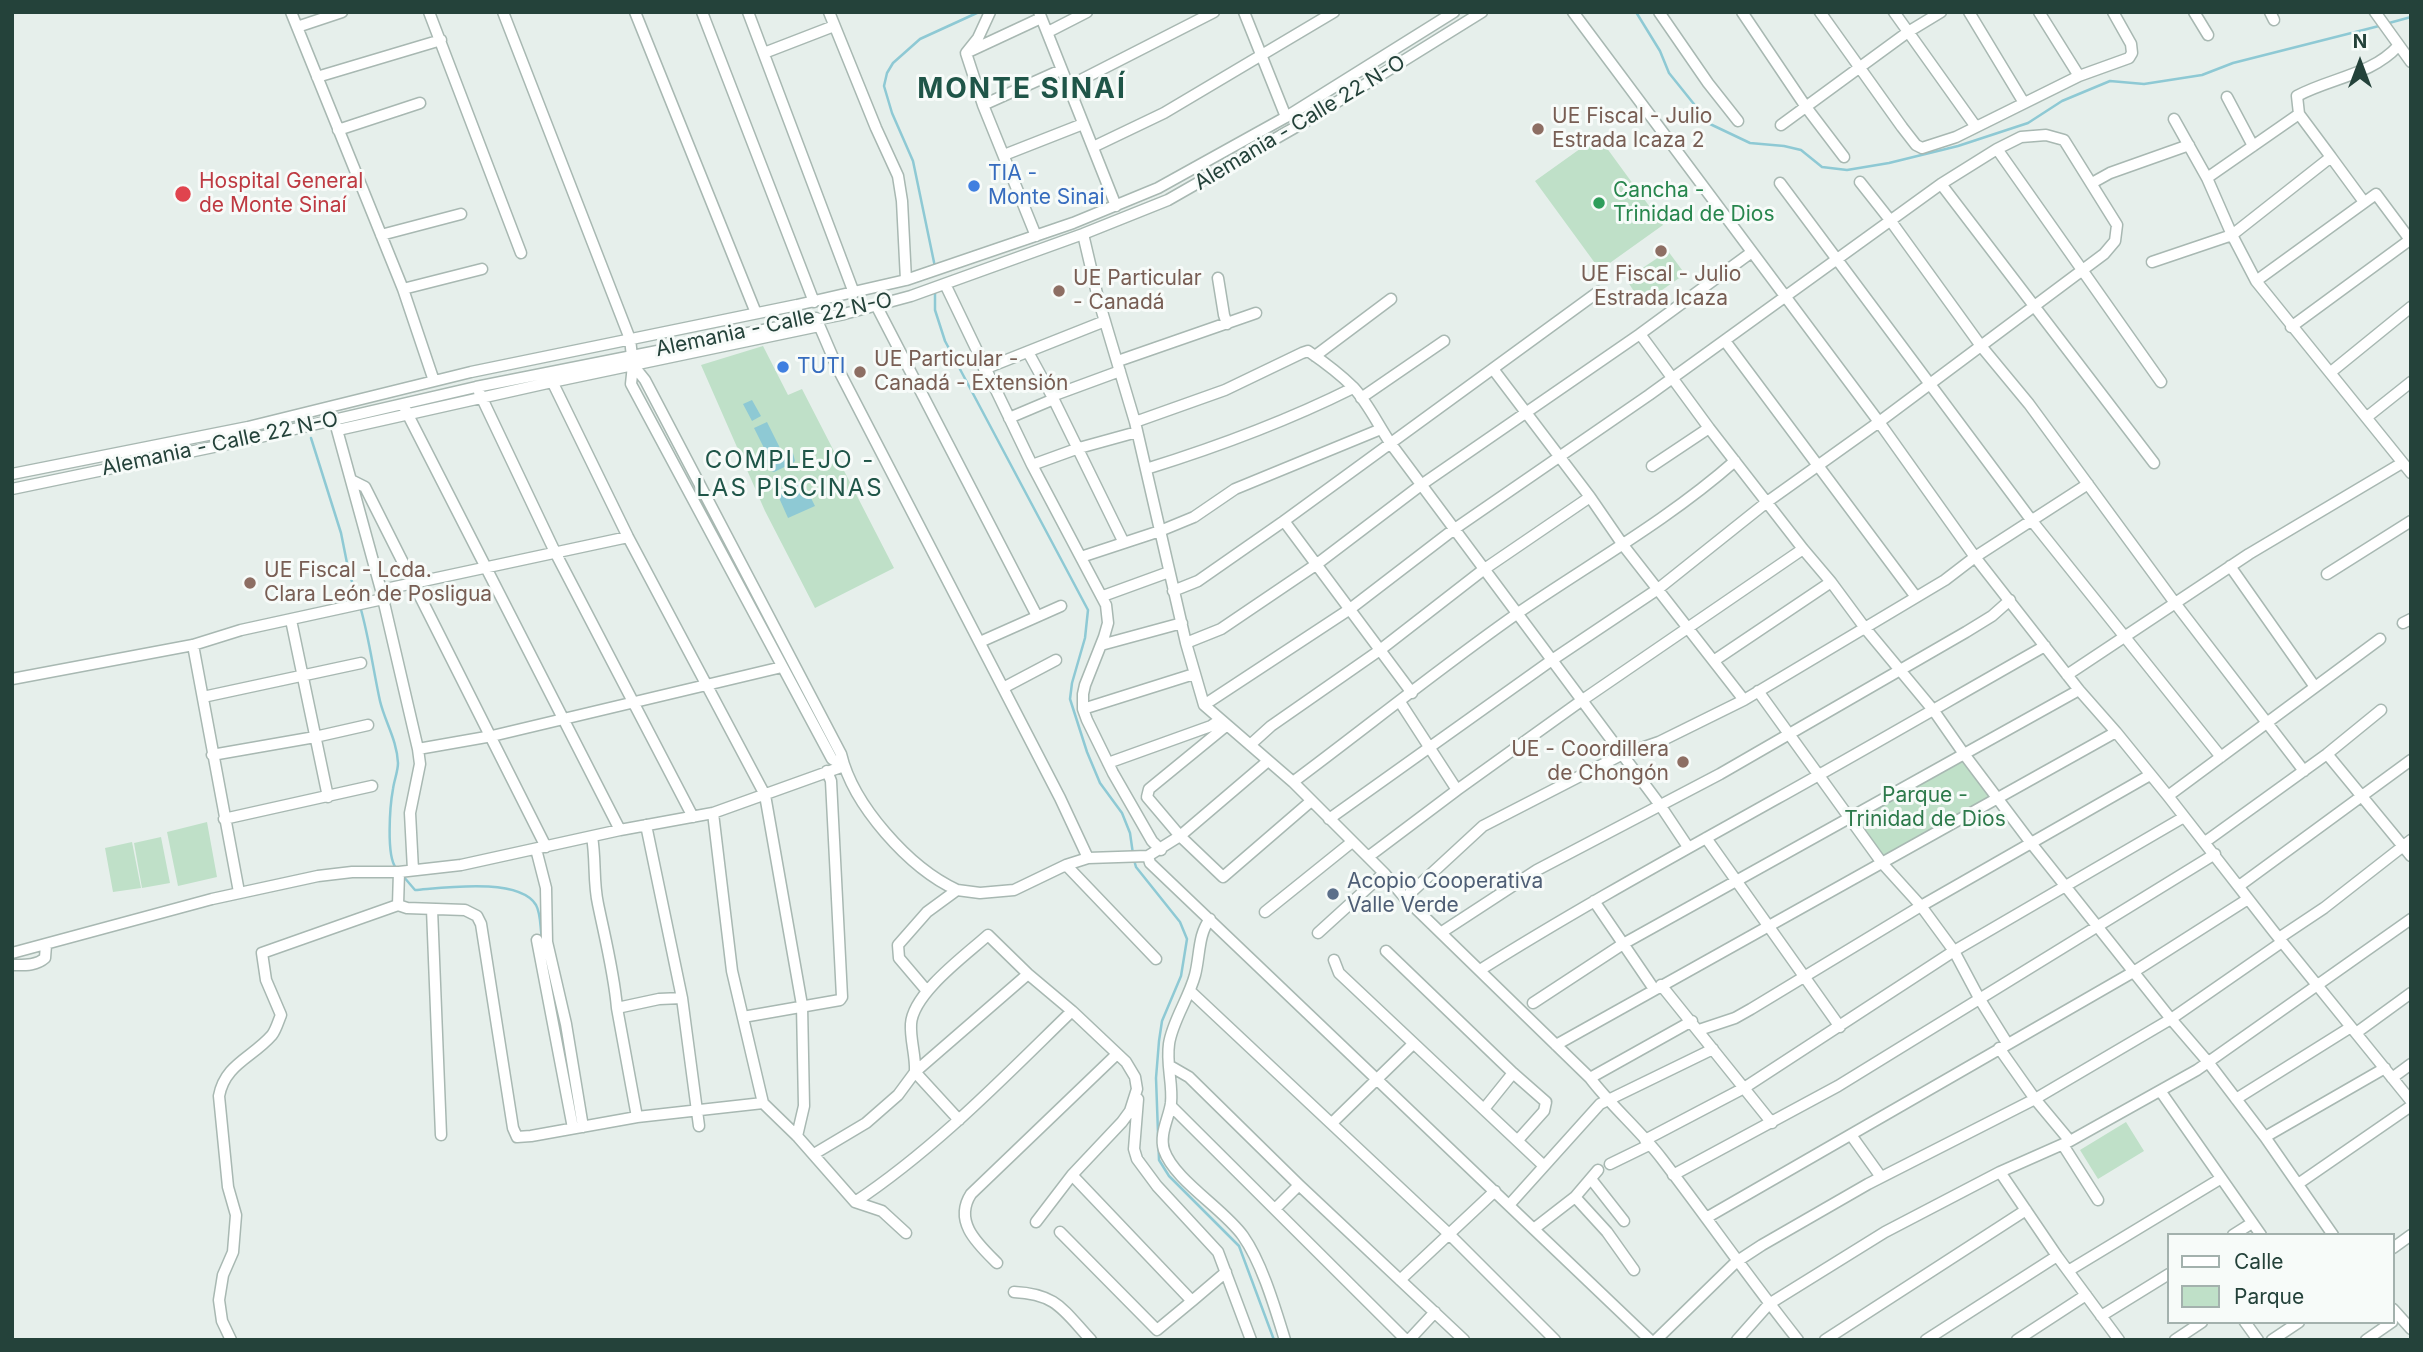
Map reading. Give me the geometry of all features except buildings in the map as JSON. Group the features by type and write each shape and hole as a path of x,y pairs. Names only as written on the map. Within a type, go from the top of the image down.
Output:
{"street":[{"path":"291,12 403,289 434,381"},
{"path":"297,27 342,12"},
{"path":"429,12 521,253"},
{"path":"503,12 630,339 631,384 832,759 844,766"},
{"path":"635,12 756,313"},
{"path":"702,12 814,302"},
{"path":"748,12 854,293"},
{"path":"829,12 898,176 910,279"},
{"path":"966,53 978,38 989,12"},
{"path":"1048,32 1087,12"},
{"path":"1067,87 1213,12"},
{"path":"1244,12 1286,117"},
{"path":"1093,147 1164,113 1261,58 1334,12"},
{"name":"Alemania - Calle 22 N-O","path":"12,474 248,427 434,381 814,302 910,279 1036,236 1158,188 1286,117 1454,12"},
{"name":"Alemania - Calle 22 N-O","path":"12,489 336,425 479,392 817,322 911,296 1083,234 1168,200 1236,163 1482,12"},
{"path":"1573,12 1879,422 1975,557 2411,1101"},
{"path":"1659,12 1707,83 1738,121"},
{"path":"1742,12 1844,157"},
{"path":"1820,12 1858,67 1919,147 1924,149 1956,137 2079,76 2131,56 2132,44 2113,12"},
{"path":"1895,12 1976,127"},
{"path":"1781,125 1858,67 1941,12"},
{"path":"1969,12 2024,103"},
{"path":"2039,12 2079,76"},
{"path":"2194,12 2208,35"},
{"path":"2375,12 2411,62"},
{"path":"966,53 1040,15 1115,206"},
{"path":"764,53 834,26"},
{"path":"317,77 441,40"},
{"path":"2364,202 2299,114 2297,96 2374,65 2387,58 2398,46"},
{"path":"966,53 983,105 1036,236"},
{"path":"983,105 1061,70"},
{"path":"2227,97 2253,146"},
{"path":"338,130 420,103"},
{"path":"2207,177 2299,114"},
{"path":"2174,120 2207,177 2232,235 2256,281 2411,473"},
{"path":"1004,155 1083,124"},
{"path":"1204,705 1350,609 1453,530 1725,341 1941,184 2021,137 2046,135 2064,140 2117,225 2117,234 2104,254 1931,385 1767,502 1658,589 1552,660 1329,819"},
{"path":"2092,183 2110,173 2189,145"},
{"path":"1997,149 2161,382"},
{"path":"2152,262 2232,235 2331,157"},
{"path":"1860,182 2304,771"},
{"path":"1780,183 2032,521 2221,757"},
{"path":"1941,184 2154,463"},
{"path":"2256,281 2374,195 2379,195 2411,240 2291,327"},
{"path":"381,235 461,214"},
{"path":"1083,234 1136,427 1186,643 1204,705 1293,782 1310,802 1384,873 1405,898 1590,1079 1647,1142 1798,1340"},
{"path":"1186,643 1221,629 1317,564 1421,485 1527,414 1752,252"},
{"path":"403,289 482,269"},
{"path":"1219,278 1227,324"},
{"path":"942,285 1032,465 1103,596 1108,623 1083,694 1083,709 1108,763 1152,841 1161,850"},
{"path":"1174,590 1198,580 1284,521 1598,292"},
{"path":"1315,356 1391,299"},
{"path":"877,307 1037,616"},
{"path":"2331,372 2411,307"},
{"path":"1009,418 1119,366 1256,313"},
{"path":"984,369 1105,321"},
{"path":"817,322 837,367 1060,798 1088,858"},
{"path":"1640,334 1803,549 1934,710 2031,844 2208,1062 2265,1137 2332,1233"},
{"path":"1361,398 1444,341"},
{"path":"1725,341 1916,597"},
{"path":"1032,465 1136,427 1225,390 1308,351 1353,388 1361,398 1453,530 1660,805 1688,847"},
{"path":"1028,352 1124,541"},
{"path":"632,360 645,380 841,754 859,796 881,827 941,882 957,890 980,893 1014,890 1066,865 1088,858 1148,856 1180,836 1268,761"},
{"path":"1493,369 1590,496 1623,545 1744,699"},
{"path":"550,377 628,537 765,795 802,1005 804,1106 797,1136"},
{"path":"2367,417 2411,382"},
{"path":"1146,469 1214,447 1353,388"},
{"path":"479,392 555,552 693,817"},
{"path":"405,408 620,830"},
{"path":"336,425 382,594 418,750 420,764 409,829 412,870"},
{"path":"1652,466 1709,428"},
{"path":"1082,557 1194,517 1235,489 1381,429"},
{"path":"1293,782 1517,614 1704,489 1735,461"},
{"path":"2067,675 2230,566 2402,463"},
{"path":"353,481 365,487 415,584 492,736 541,848 546,888 547,942 566,1024 578,1127"},
{"path":"1405,898 1483,826 1621,755 1659,742 1744,699 1945,580 1975,557 2088,484"},
{"path":"1250,746 1271,726 1380,650 1483,570 1590,496"},
{"path":"1284,521 1412,693"},
{"path":"2327,573 2411,521"},
{"path":"12,679 193,645 485,566 628,537"},
{"path":"1368,857 1581,701 1690,629 1803,549"},
{"path":"2230,566 2315,687"},
{"path":"1103,596 1169,572"},
{"path":"1715,660 1832,582"},
{"path":"1442,932 1536,870 1720,774 1975,627 2010,600"},
{"path":"980,642 1061,606"},
{"path":"291,620 328,797"},
{"path":"1101,645 1182,623"},
{"path":"2168,796 2380,639"},
{"path":"193,645 239,892"},
{"path":"1480,970 1688,847 2045,646"},
{"path":"1003,688 1056,660"},
{"path":"203,697 361,663"},
{"path":"418,750 492,736 782,667"},
{"path":"1083,709 1194,674"},
{"path":"1533,1003 1623,944 2079,690"},
{"path":"1758,691 1882,863 1921,905 1954,951 2003,1046 2066,1143 2098,1200"},
{"path":"1400,702 1457,790"},
{"path":"2205,842 2327,754 2381,710"},
{"path":"1108,763 1223,723"},
{"path":"1223,723 1147,793 1150,804 1223,877 1310,802"},
{"path":"212,755 315,737 368,724"},
{"path":"1556,1045 2116,732"},
{"path":"2327,754 2362,797 2407,843 2411,856"},
{"path":"2239,886 2411,760"},
{"path":"12,953 239,892 340,873 399,872 461,865 620,830 713,813 844,766"},
{"path":"743,1017 840,1000 843,993 831,780 827,772"},
{"path":"1590,1079 1696,1026 1735,1018 1921,905 2150,775"},
{"path":"224,819 372,786"},
{"path":"713,813 732,971 762,1103 814,1154 855,1202 882,1211 906,1233"},
{"path":"1610,1164 1744,1088 1954,951 2185,817"},
{"path":"646,825 682,998 699,1126"},
{"path":"592,837 597,902 637,1117"},
{"path":"1706,838 1840,1027"},
{"path":"1265,912 1352,842"},
{"path":"1656,1340 1736,1262 1881,1177 2035,1099 2171,1019 2407,843"},
{"path":"1673,1175 1838,1086 2215,854"},
{"path":"1148,856 1150,863 1650,1340"},
{"path":"1066,865 1156,960"},
{"path":"398,905 399,872"},
{"path":"1318,933 1384,873"},
{"path":"927,991 899,958 898,945 927,912 957,890"},
{"path":"1706,1218 2135,971 2248,899"},
{"path":"1594,901 1623,944 1658,987 1696,1026 1772,1123"},
{"path":"231,1340 222,1321 219,1300 223,1275 233,1252 236,1215 228,1188 219,1096 222,1082 231,1070 273,1034 281,1015 266,980 262,953 398,905 407,908 471,912 481,924 513,1128 517,1137 637,1117 762,1103"},
{"path":"432,909 441,1135"},
{"path":"1210,919 1202,934 1190,991 1169,1043 1171,1106 1164,1128 1164,1150 1182,1176 1244,1236 1261,1273 1285,1340"},
{"path":"1737,1340 1769,1304 1885,1232 2000,1172 2066,1143 2161,1092 2318,986 2411,919"},
{"path":"958,1119 915,1072 911,1023 914,1010 927,991 988,935 1131,1069 1137,1090 1134,1149 1137,1159 1157,1186 1214,1246 1222,1260 1251,1340"},
{"path":"537,940 578,1127"},
{"path":"12,965 40,962 45,958 46,945"},
{"path":"1386,951 1547,1104 1518,1140"},
{"path":"1334,960 1339,973 1544,1166"},
{"path":"814,1154 866,1123 898,1095 915,1072 1028,974"},
{"path":"1190,991 1332,1123 1555,1340"},
{"path":"2236,1099 2354,1030 2411,993"},
{"path":"617,1008 651,1000 682,998"},
{"path":"855,1202 900,1170 958,1119 1072,1011"},
{"path":"1332,1123 1413,1044"},
{"path":"1510,1204 1585,1118 1607,1100 1713,1049"},
{"path":"997,1263 969,1232 965,1221 966,1202 971,1194 1117,1054"},
{"path":"2392,1078 2411,1064"},
{"path":"1170,1066 1189,1077 1464,1340"},
{"path":"2265,1137 2385,1068"},
{"path":"1484,1109 1513,1073"},
{"path":"1036,1222 1072,1175 1122,1122 1130,1111 1137,1090"},
{"path":"2161,1092 2260,1233"},
{"path":"1171,1106 1407,1340 1435,1312"},
{"path":"2298,1184 2411,1107"},
{"path":"1851,1135 1881,1177"},
{"path":"2000,1172 2115,1338"},
{"path":"1535,1228 1575,1197 1595,1174 1624,1221"},
{"path":"1072,1175 1192,1300"},
{"path":"2068,1271 2220,1179"},
{"path":"1275,1209 1299,1185"},
{"path":"1400,1280 1494,1191"},
{"path":"1575,1197 1607,1232 1634,1270"},
{"path":"1825,1340 2026,1210"},
{"path":"2236,1233 2252,1223"},
{"path":"1060,1232 1157,1330"},
{"path":"2395,1247 2411,1235"},
{"path":"1926,1340 2057,1256"},
{"path":"1147,1340 1226,1272"},
{"path":"2101,1316 2168,1275"},
{"path":"1014,1292 1042,1295 1052,1300 1091,1340"},
{"path":"2017,1340 2086,1295"},
{"path":"2411,1308 2395,1317 2411,1329"},
{"path":"2175,1340 2199,1324"},
{"path":"2246,1324 2258,1340"},
{"path":"2272,1340 2296,1324"},
{"path":"2366,1340 2386,1324"}],"green space":[{"name":"Cancha - Trinidad de Dios","path":"1598,136 1663,225 1600,270 1535,181"},
{"path":"1668,251 1685,274 1642,304 1626,279"},
{"name":"COMPLEJO - LAS PISCINAS","path":"763,346 788,395 802,389 894,568 815,608 765,511 701,365"},
{"name":"Parque - Trinidad de Dios","path":"1963,759 1992,798 1883,859 1856,820"},
{"path":"207,822 217,877 178,886 167,832"},
{"path":"161,837 170,883 142,888 134,843"},
{"path":"132,842 141,888 113,892 105,848"},
{"path":"2126,1122 2144,1151 2098,1179 2080,1150"}],"water":[{"path":"752,400 761,416 752,421 743,404"},
{"path":"767,422 780,448 767,454 754,428"},
{"path":"787,451 793,453 795,461 774,472 769,470 767,460"},
{"path":"802,480 815,506 788,518 776,491"}],"waterway":[{"path":"935,267 913,161 892,113 884,86 893,63 920,39 979,12"},
{"path":"1636,12 1660,51 1669,73 1710,124 1750,143 1801,150 1822,167 1847,170 1958,146 2028,123 2062,101 2110,81 2144,84 2202,75 2233,63 2379,26"},
{"path":"2389,23 2411,17"},
{"path":"935,291 935,310 945,341 1088,610 1085,638 1070,699 1100,783 1122,813 1130,833 1133,854"},
{"path":"311,438 341,533 349,573 358,599"},
{"path":"360,606 380,701 397,755 390,830 391,853 396,868"},
{"path":"1134,860 1136,867 1180,922 1187,939 1181,976 1162,1021 1159,1041 1156,1078 1159,1160 1169,1176 1239,1246 1274,1340"},
{"path":"403,876 415,890 480,886 498,887 527,896 538,909 542,938"}],"place":[{"name":"UE Fiscal - Julio Estrada Icaza 2","path":"1538,129"},
{"name":"TIA - Monte Sinai","path":"974,186"},
{"name":"Hospital General de Monte Sinaí","path":"183,194"},
{"name":"Cancha - Trinidad de Dios","path":"1599,203"},
{"name":"UE Fiscal - Julio Estrada Icaza","path":"1661,251"},
{"name":"UE Particular - Canadá","path":"1059,291"},
{"name":"TUTI","path":"783,367"},
{"name":"UE Particular - Canadá - Extensión","path":"860,372"},
{"name":"UE Fiscal - Lcda. Clara León de Posligua","path":"250,583"},
{"name":"UE - Coordillera de Chongón","path":"1683,762"},
{"name":"Acopio Cooperativa Valle Verde","path":"1333,894"}],"district":[{"name":"MONTE SINAÍ","path":"1022,90"},
{"name":"COMPLEJO - LAS PISCINAS","path":"790,475"}]}
